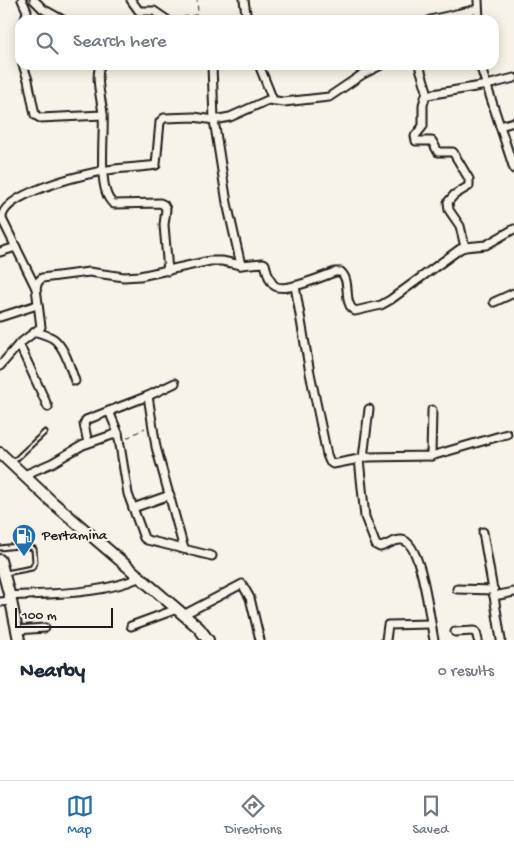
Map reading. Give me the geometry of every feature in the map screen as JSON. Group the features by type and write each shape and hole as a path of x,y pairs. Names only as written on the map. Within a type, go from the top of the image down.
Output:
{"main road":[{"path":"0,452 86,532 199,628 208,640"},
{"path":"1,567 18,635"}],"street":[{"path":"22,0 27,11 26,15"},
{"path":"34,0 43,9 54,15"},
{"path":"131,0 139,10 154,10 160,15"},
{"path":"244,0 246,15"},
{"path":"478,0 479,15"},
{"path":"452,15 478,9"},
{"path":"25,70 35,115 40,118 103,114"},
{"path":"99,70 103,114 103,171 107,193 114,204 160,203 164,205 166,209 164,226 168,271"},
{"path":"212,70 214,120 227,203 241,265"},
{"path":"261,70 273,100"},
{"path":"36,288 2,219 4,210 15,200 40,189 103,171 156,165 160,122 164,118 194,117 214,120 224,118 262,102 273,100 284,102 310,98 324,99 370,70"},
{"path":"420,70 427,95 423,105 423,126 415,138 420,142 432,141 438,152 453,152 470,181 468,186 454,195 448,202 450,210 460,226 465,247"},
{"path":"482,70 514,169"},
{"path":"427,95 487,85 514,78"},
{"path":"500,126 514,122"},
{"path":"0,366 19,344 37,332 41,327 36,288 42,278 89,272 124,277 222,261 241,265 263,263 271,282 278,287 295,286 335,272 341,272 346,278 350,306 355,311 381,305 465,247 486,245 514,230"},
{"path":"0,252 16,248"},
{"path":"295,286 310,373 327,456 330,462 333,464 368,456 431,456 507,434"},
{"path":"494,302 514,293"},
{"path":"0,317 37,305"},
{"path":"37,332 55,339 76,381"},
{"path":"19,344 48,407"},
{"path":"88,443 84,428 85,421 175,384"},
{"path":"148,396 158,456 184,549"},
{"path":"369,409 361,459 362,500 365,517 376,545 380,547 402,540 408,542 411,546 426,591 434,640"},
{"path":"431,456 432,410"},
{"path":"109,411 118,433 126,486 144,538 212,556"},
{"path":"24,475 52,463 88,443 118,433"},
{"path":"133,508 170,495"},
{"path":"483,532 502,640"},
{"path":"0,602 10,598 87,592 126,584 141,577"},
{"path":"131,626 180,612 242,584 250,598 260,640"},
{"path":"457,589 494,593 514,592"},
{"path":"386,640 388,625 430,624"},
{"path":"18,635 45,628"},
{"path":"455,632 474,631 478,640"}],"lane":[{"path":"12,462 45,432"},
{"path":"0,548 20,545 30,546 34,549 35,562 35,566 32,568 1,567"}],"path":[{"path":"191,15 198,12 197,0"},
{"path":"120,442 152,424"}],"place":[{"name":"Pertamina","path":"24,557"}]}
